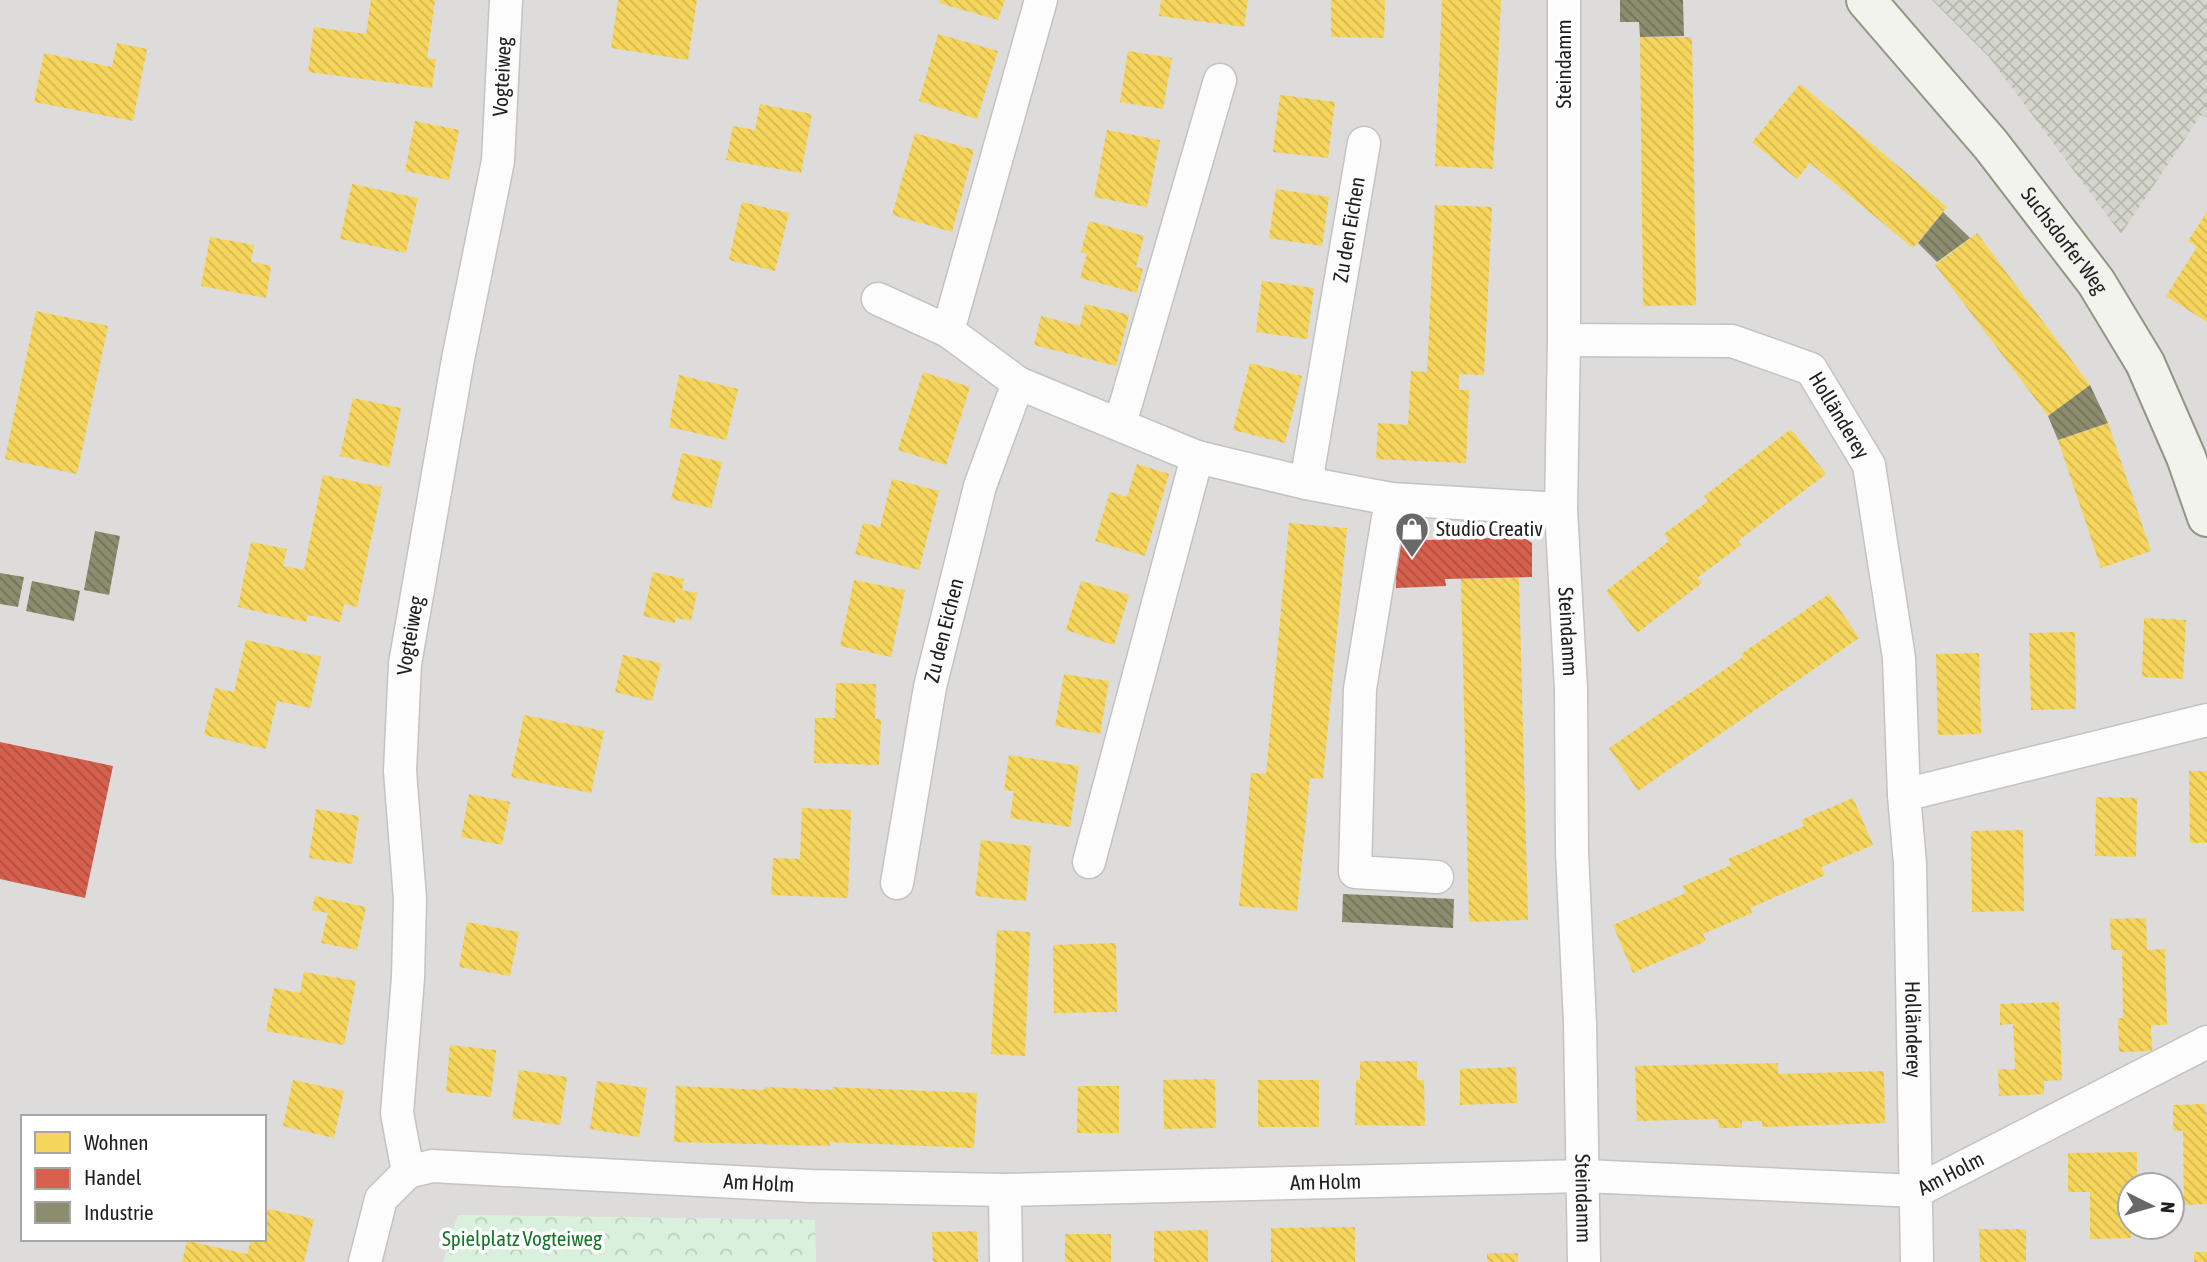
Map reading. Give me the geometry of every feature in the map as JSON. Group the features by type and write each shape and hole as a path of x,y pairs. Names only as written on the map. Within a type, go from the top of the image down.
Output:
{"street":[{"name":"Vogteiweg","path":"408,1172 397,1113 408,978 410,899 400,771 405,664 458,359 498,161 506,0"},
{"path":"948,331 1041,0"},
{"name":"Steindamm","path":"1564,0 1561,509 1572,689 1572,852 1580,1023 1584,1262"},
{"name":"Suchsdorfer Weg","path":"1866,0 1992,145 2096,282 2145,363 2186,457 2207,517"},
{"path":"1121,424 1220,80"},
{"name":"Zu den Eichen","path":"1306,483 1364,143"},
{"path":"878,299 948,331 1018,383 1197,457 1306,483 1391,499 1561,509"},
{"name":"Holländerey","path":"1564,340 1732,341 1811,369 1869,465 1899,659 1904,796 1910,864 1917,1262"},
{"name":"Zu den Eichen","path":"897,883 930,687 980,486 1018,383"},
{"path":"1089,862 1197,457"},
{"path":"1391,499 1360,690 1355,872 1437,877"},
{"path":"1904,796 2207,720"},
{"name":"Am Holm","path":"408,1172 432,1167 811,1186 1005,1190 1584,1176 1917,1191 2207,1042"},
{"path":"365,1262 381,1199 408,1172"},
{"path":"1005,1190 1006,1262"}],"shaded area":[{"path":"0,0 2207,0 2207,1262 816,1262 814,1220 458,1215 443,1262 0,1262"},
{"path":"1932,0 2207,0 2207,118 2201,115 2121,234 1989,57"}],"green space":[{"name":"Spielplatz Vogteiweg","path":"458,1215 815,1220 816,1262 443,1262"}],"building: Wohnen":[{"path":"371,0 435,0 427,58 436,59 432,88 308,72 314,27 366,34"},
{"path":"618,0 697,0 688,60 611,48"},
{"path":"940,0 1005,0 998,20 939,3"},
{"path":"1161,0 1248,0 1244,27 1159,16"},
{"path":"1331,0 1385,0 1384,38 1331,37"},
{"path":"1442,0 1501,0 1493,169 1435,166"},
{"path":"938,34 998,51 977,119 919,101"},
{"path":"1640,37 1692,37 1696,305 1643,306"},
{"path":"117,43 147,49 133,121 34,102 44,53 112,67"},
{"path":"1128,51 1172,58 1163,109 1120,102"},
{"path":"1800,84 1947,207 1913,248 1810,163 1797,179 1752,142"},
{"path":"1280,95 1335,102 1328,158 1273,152"},
{"path":"760,104 812,114 801,173 726,160 733,126 755,130"},
{"path":"415,121 459,130 449,180 405,171"},
{"path":"1107,130 1160,140 1147,207 1094,197"},
{"path":"915,133 974,150 952,232 892,215"},
{"path":"352,184 418,198 406,253 340,239"},
{"path":"1276,189 1329,197 1322,246 1269,238"},
{"path":"742,202 789,213 775,271 729,260"},
{"path":"1435,205 1492,207 1484,375 1459,374 1459,390 1469,390 1466,463 1376,459 1378,423 1408,425 1411,371 1427,372"},
{"path":"2207,212 2207,322 2166,296 2197,247 2188,241"},
{"path":"1089,221 1144,236 1136,267 1143,269 1137,293 1080,278 1087,254 1081,252"},
{"path":"1977,233 2090,385 2048,416 1935,265"},
{"path":"210,237 254,245 251,262 271,266 266,298 201,286"},
{"path":"1262,281 1314,288 1307,339 1256,332"},
{"path":"1085,304 1129,315 1116,366 1034,345 1041,316 1080,326"},
{"path":"36,311 108,326 77,474 5,459"},
{"path":"1250,363 1302,376 1285,443 1233,430"},
{"path":"923,372 970,387 946,465 898,450"},
{"path":"679,375 738,389 726,440 669,427"},
{"path":"353,398 401,408 389,467 340,456"},
{"path":"2108,423 2151,551 2101,568 2058,440"},
{"path":"1791,429 1826,474 1738,541 1741,545 1697,578 1702,583 1637,633 1606,591 1669,541 1664,534 1708,501 1704,496"},
{"path":"682,453 722,462 711,508 671,499"},
{"path":"1137,464 1169,474 1145,556 1095,541 1110,492 1127,497"},
{"path":"323,475 382,487 357,607 344,604 340,622 308,615 306,622 238,607 251,542 287,549 283,566 304,570"},
{"path":"892,479 939,491 919,570 855,554 863,523 880,527"},
{"path":"1289,523 1347,528 1323,779 1310,778 1297,911 1239,906 1251,773 1266,774"},
{"path":"653,572 684,579 682,590 697,593 691,621 676,618 675,623 643,616"},
{"path":"1519,578 1528,920 1469,922 1461,579"},
{"path":"854,580 905,590 891,657 840,646"},
{"path":"1081,581 1129,595 1114,645 1066,630"},
{"path":"1829,594 1859,638 1638,791 1609,748 1743,657 1741,654"},
{"path":"2144,618 2186,620 2183,679 2142,677"},
{"path":"2075,632 2076,709 2031,710 2029,633"},
{"path":"246,640 321,657 310,708 277,701 266,749 204,735 215,688 234,692"},
{"path":"1979,653 1981,734 1938,735 1936,654"},
{"path":"623,655 661,663 652,701 615,692"},
{"path":"1064,674 1109,681 1100,734 1055,726"},
{"path":"836,683 876,684 875,719 881,719 879,765 814,763 815,718 835,718"},
{"path":"524,715 604,731 591,793 511,777"},
{"path":"1009,755 1079,766 1070,827 1010,818 1014,791 1004,790"},
{"path":"2189,771 2207,771 2207,843 2190,843"},
{"path":"469,794 510,802 502,845 461,837"},
{"path":"2096,797 2137,798 2136,857 2095,856"},
{"path":"1853,798 1873,845 1821,867 1825,875 1750,908 1752,913 1703,934 1706,941 1633,973 1613,925 1686,893 1683,886 1731,865 1728,859 1804,826 1801,820"},
{"path":"802,808 851,810 848,898 771,895 773,858 800,859"},
{"path":"316,809 359,816 352,864 309,858"},
{"path":"2023,830 2024,911 1972,912 1971,831"},
{"path":"981,840 1031,846 1026,901 975,896"},
{"path":"315,896 366,907 357,950 321,943 328,913 312,910"},
{"path":"2146,918 2147,950 2165,949 2167,1025 2151,1025 2152,1051 2119,1052 2118,1018 2123,1018 2122,950 2111,950 2110,919"},
{"path":"467,922 519,932 510,976 459,967"},
{"path":"997,930 1030,932 1025,1056 991,1054"},
{"path":"1116,943 1117,1012 1054,1013 1053,945"},
{"path":"304,972 356,981 344,1045 266,1031 274,988 300,993"},
{"path":"2059,1002 2062,1080 2044,1081 2044,1094 1999,1096 1998,1069 2015,1069 2013,1024 2000,1025 2000,1004"},
{"path":"450,1045 496,1050 491,1097 446,1092"},
{"path":"1360,1061 1417,1061 1417,1080 1424,1080 1425,1126 1355,1125 1356,1080 1360,1080"},
{"path":"1778,1063 1778,1074 1884,1071 1885,1123 1762,1127 1762,1121 1742,1121 1742,1128 1719,1128 1718,1119 1637,1121 1635,1066"},
{"path":"1516,1067 1517,1103 1460,1105 1460,1069"},
{"path":"519,1070 567,1077 560,1125 512,1118"},
{"path":"1215,1079 1216,1128 1164,1129 1163,1080"},
{"path":"293,1080 344,1091 334,1138 283,1126"},
{"path":"1258,1080 1319,1080 1319,1127 1258,1127"},
{"path":"597,1081 647,1088 639,1137 590,1129"},
{"path":"676,1086 764,1090 765,1087 833,1090 832,1087 977,1093 974,1148 830,1142 830,1146 674,1142"},
{"path":"1078,1086 1119,1086 1119,1133 1077,1133"},
{"path":"2205,1104 2207,1204 2186,1205 2183,1131 2173,1131 2173,1105"},
{"path":"2137,1152 2137,1171 2116,1171 2116,1238 2090,1239 2090,1192 2068,1192 2068,1153"},
{"path":"266,1208 314,1219 304,1262 182,1262 187,1241 247,1254 250,1241 266,1241"},
{"path":"1355,1227 1355,1262 1271,1262 1271,1228"},
{"path":"1979,1229 2026,1229 2026,1262 1980,1262"},
{"path":"1208,1230 1208,1262 1154,1262 1154,1231"},
{"path":"977,1231 978,1262 933,1262 932,1232"},
{"path":"1065,1234 1111,1234 1111,1262 1065,1262"},
{"path":"2194,1252 2207,1252 2207,1262 2194,1262"},
{"path":"1487,1253 1518,1253 1518,1262 1487,1262"}],"building: Handel":[{"path":"1523,537 1532,543 1532,577 1445,579 1446,586 1396,588 1395,541"},
{"path":"0,742 113,766 85,898 0,879"}],"building: Industrie":[{"path":"1620,0 1683,0 1684,36 1640,37 1639,22 1620,22"},
{"path":"1943,212 1970,238 1937,262 1918,243"},
{"path":"2090,385 2108,423 2058,440 2048,416"},
{"path":"95,531 120,536 109,595 84,590"},
{"path":"0,573 24,577 18,607 0,604"},
{"path":"32,581 80,591 74,621 26,611"},
{"path":"1343,894 1454,899 1453,928 1342,922"}],"place":[{"name":"Studio Creativ","path":"1412,559"}]}
